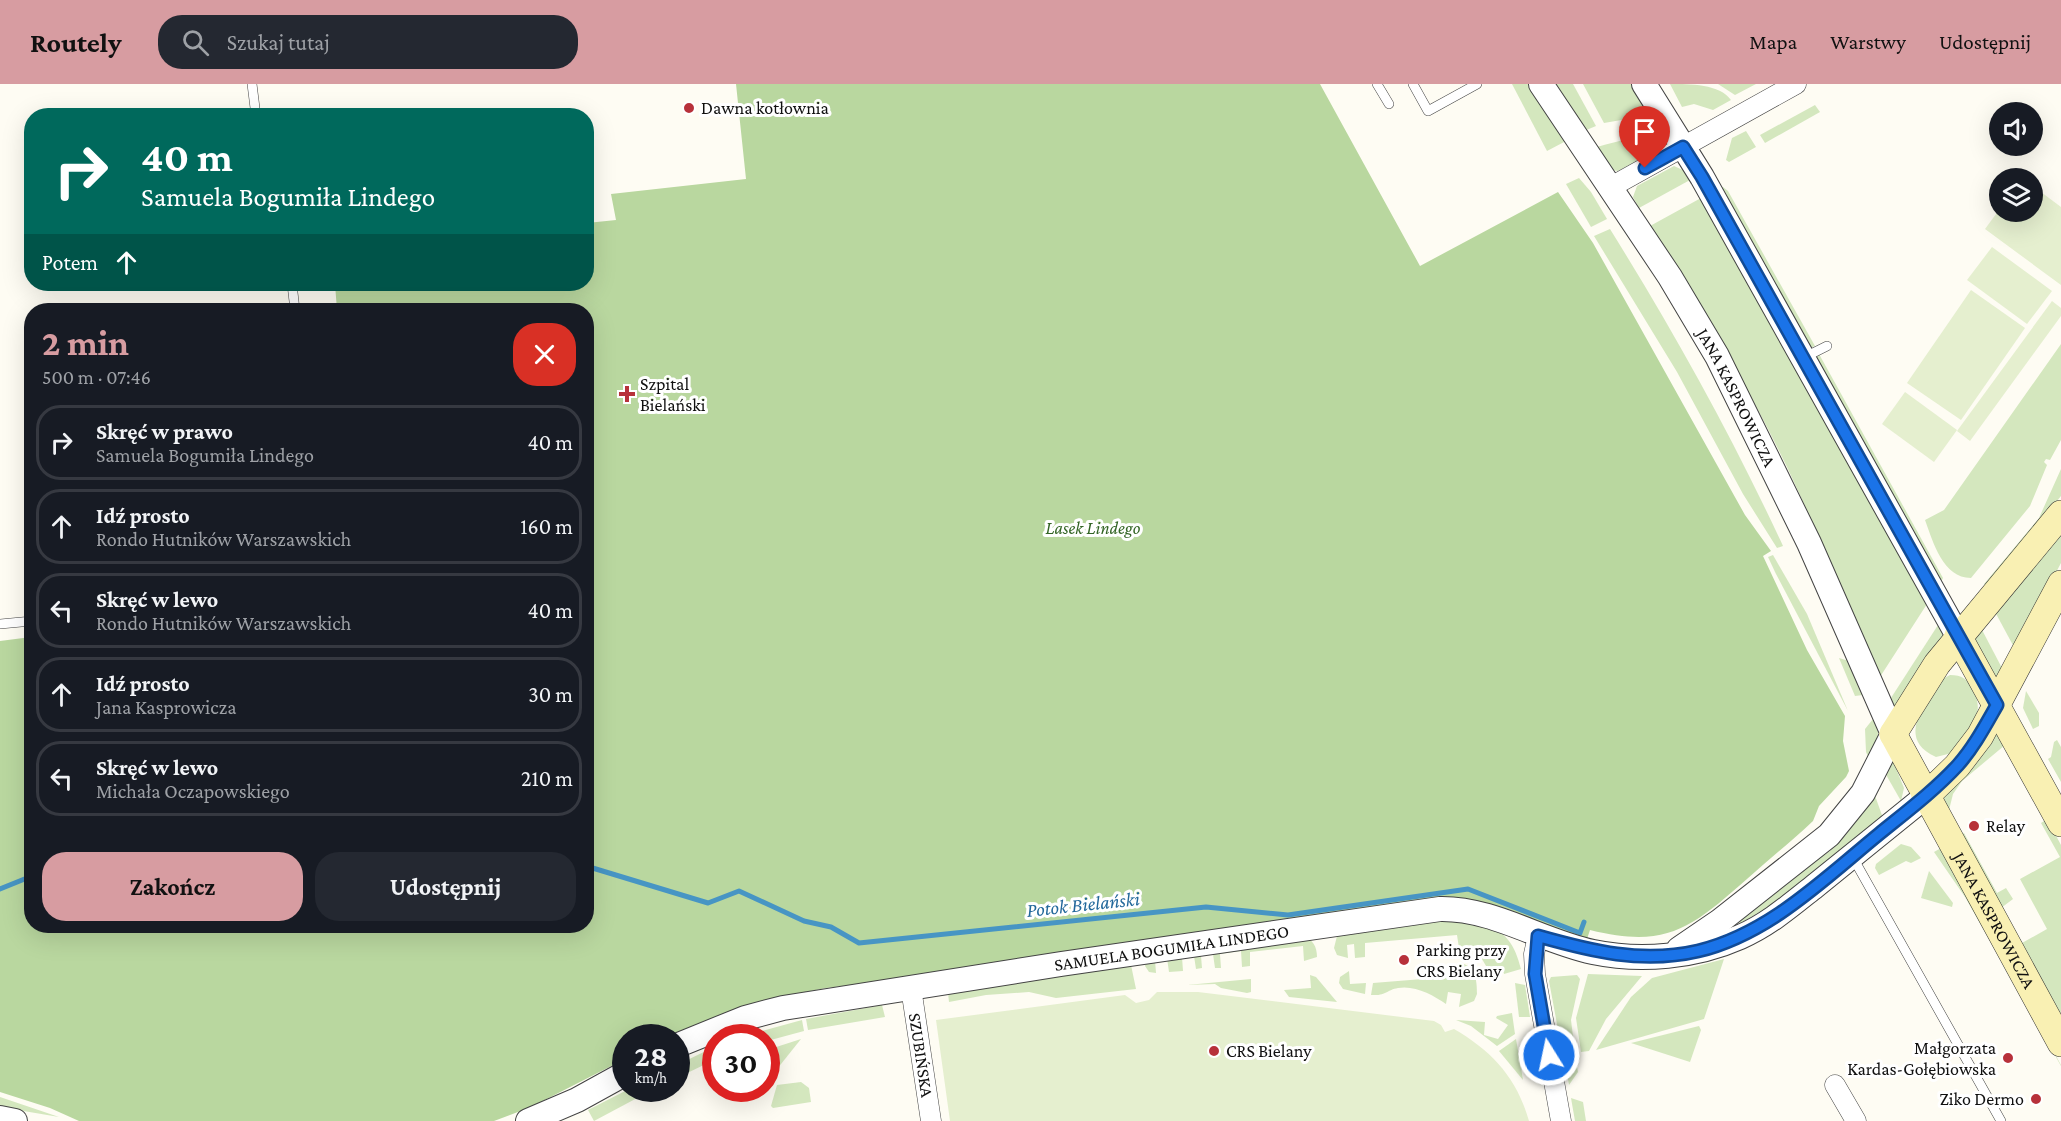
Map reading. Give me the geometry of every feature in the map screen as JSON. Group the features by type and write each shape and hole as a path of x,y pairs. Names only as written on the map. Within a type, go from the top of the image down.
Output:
{"main road":[{"path":"1957,766 1938,765 1917,758 1893,734 1918,689 1958,636 2061,514"},
{"path":"1924,797 1957,766 1980,736 2061,584"},
{"path":"1958,636 2061,823"},
{"name":"JANA KASPROWICZA","path":"1893,734 1924,797 2061,1043"}],"street":[{"name":"JANA KASPROWICZA","path":"1540,84 1670,277 1717,356 1809,543 1893,734"},
{"path":"1644,84 1683,147 1958,636"},
{"path":"1611,187 1796,84"},
{"path":"1669,956 1720,921 1829,835 1863,793 1893,734"},
{"name":"SAMUELA BOGUMIŁA LINDEGO","path":"690,1039 708,1031 769,1011 1440,909 1476,911 1538,936 1615,956 1669,956 1718,945 1759,927 1924,797"},
{"path":"1538,936 1535,974 1561,1121"},
{"name":"SZUBIŃSKA","path":"911,988 931,1121"},
{"path":"528,1121 577,1100 612,1081"},
{"path":"1835,1084 1856,1121"},
{"path":"0,1118 15,1121"}],"lane":[{"path":"252,84 255,108"},
{"path":"1377,84 1389,104"},
{"path":"1413,84 1428,111 1477,84"},
{"path":"1803,358 1827,345"},
{"path":"0,624 24,622"},
{"path":"1852,856 2001,1121"}],"green space":[{"name":"Lasek Lindego","path":"736,84 1320,84 1420,266 1558,192 1593,243 1745,515 1771,551 1763,556 1807,650 1845,716 1843,741 1849,771 1819,806 1813,821 1797,836 1710,910 1693,922 1659,935 1639,937 1590,930 1586,942 1494,908 826,988 775,998 690,1030 690,1024 612,1024 612,1066 531,1107 494,1121 79,1121 50,1108 0,1092 0,641 24,638 24,933 594,933 594,303 336,303 336,291 594,291 594,222 616,220 611,194 746,179"},
{"path":"1512,84 1528,84 1566,141 1547,151"},
{"path":"1553,84 1573,84 1596,126 1584,131"},
{"path":"1583,84 1631,84 1645,111 1633,118 1604,123"},
{"path":"1670,84 1712,88 1731,100 1713,110 1694,104 1682,107"},
{"path":"1718,84 1756,84 1735,95"},
{"path":"1815,105 1820,112 1765,143 1760,135"},
{"path":"1659,129 1665,139 1664,146 1618,171 1612,170 1597,147 1644,135"},
{"path":"1746,131 1756,147 1729,162 1726,160 1732,138"},
{"path":"1674,166 1685,171 1690,180 1639,208 1633,197 1637,186"},
{"path":"1579,178 1591,192 1607,219 1591,227 1566,184"},
{"path":"1723,187 1728,191 1815,346 1810,348 1720,188"},
{"path":"2043,194 2061,207 2061,285 1985,229 1990,222 2043,222"},
{"path":"1701,198 1927,604 1878,680 1811,520 1772,436 1722,345 1650,226"},
{"path":"1610,229 1701,385 1783,546 1777,548 1743,494 1677,372 1594,236"},
{"path":"1992,247 2052,291 2027,324 1967,280"},
{"path":"1971,290 2025,328 1961,420 1907,383"},
{"path":"2052,301 2061,308 2061,316 1970,441 1957,431"},
{"path":"2061,344 2061,440 2050,460 2046,459 2044,462 2047,465 2030,506 1971,578 1961,576 1953,572 1940,557 1925,520 1944,510"},
{"path":"1819,354 1943,578 1941,582 1816,358"},
{"path":"1905,392 1957,430 1934,462 1882,424"},
{"path":"2061,469 2061,496 1987,586 1984,584 2039,518"},
{"path":"2061,529 2061,563 2015,649 1994,610"},
{"path":"1773,555 1807,614 1848,711 1776,574 1768,557"},
{"path":"1938,625 1944,637 1894,708 1889,701"},
{"path":"1981,628 2003,670 1997,681 1972,638"},
{"path":"1839,658 1849,661 1863,695 1855,696"},
{"path":"1950,675 1966,680 1973,689 1977,699 1977,716 1974,724 1952,753 1936,757 1926,751 1916,738 1917,723 1923,706 1933,691"},
{"path":"2026,691 2039,713 2039,726 2033,729 2023,708"},
{"path":"1873,719 1878,734 1869,759 1866,752 1865,729"},
{"path":"1996,732 2005,745 1962,781 1953,794 1949,810 1941,799"},
{"path":"2057,740 2061,747 2061,782 2048,759 2051,757 2054,742"},
{"path":"1893,761 1904,788 1901,801 1885,773"},
{"path":"1874,793 1883,818 1789,895 1739,924 1740,920 1796,874 1830,851 1848,832"},
{"path":"2047,819 2061,845 2061,1020 2010,921 2022,943 2047,929 2020,879 2060,857 2041,823"},
{"path":"1964,833 1997,893 2006,888 2013,899 2001,908 1959,835"},
{"path":"1901,844 1911,847 1921,858 1911,863 1906,861 1879,875 1875,868 1876,864"},
{"path":"1941,848 2061,1066 1965,897 1934,852"},
{"path":"1929,871 1953,903 1952,907 1921,898"},
{"path":"1439,919 1481,925 1501,933 1516,953 1521,969 1504,974 1503,969 1489,971 1479,954 1459,948 1457,935 1365,943 1365,957 1355,958 1354,944 1347,945 1348,958 1337,955 1334,948 1338,932"},
{"path":"1302,937 1314,944 1317,957 1304,961 1303,946 1250,952 1250,966 1242,967 1241,951 1220,954 1221,968 1215,968 1213,954 1201,956 1202,968 1196,969 1194,956 1182,957 1183,971 1169,972 1167,958 1155,960 1156,973 1149,972 1145,966 1146,962 1152,958"},
{"path":"1724,959 1704,1019 1596,1050 1631,997 1652,978"},
{"path":"1459,963 1465,964 1472,970 1476,979 1477,994 1474,1001 1459,1007 1461,994 1448,992 1446,1004 1430,994 1404,987 1380,995 1371,995 1373,983 1460,976"},
{"path":"1131,965 1136,989 1056,998 1029,992 986,995 949,1002 948,993"},
{"path":"1349,971 1350,984 1366,983 1365,994 1343,989 1339,983 1340,977"},
{"path":"1588,974 1642,976 1606,1019 1589,1051 1581,1052 1576,1018"},
{"path":"1310,975 1316,977 1337,1002 1289,997 1284,990 1311,988"},
{"path":"1577,975 1580,979 1571,1020 1575,1053 1562,1051 1549,981 1551,977"},
{"path":"1251,979 1251,992 1247,993 1221,988 1215,984 1187,985"},
{"path":"1515,983 1525,985 1530,1017 1519,1017"},
{"name":"CRS Bielany","path":"1157,992 1198,992 1434,1021 1441,1025 1445,1032 1454,1029 1491,1056 1518,1092 1529,1121 950,1121 936,1020 1125,995 1136,1003 1149,1000"},
{"path":"882,1005 885,1017 808,1030 806,1019"},
{"path":"1512,1013 1515,1034 1497,1046 1471,1026 1456,1020 1485,1022 1484,1035 1498,1039 1508,1025 1496,1018 1497,1016"},
{"path":"802,1020 804,1031 780,1037 780,1026"},
{"path":"1699,1026 1701,1030 1690,1062 1631,1043"},
{"path":"801,1039 780,1065 780,1046"},
{"path":"1516,1039 1523,1080 1499,1051"},
{"path":"702,1053 702,1066 690,1072 690,1059"},
{"path":"1564,1055 1575,1056 1578,1072 1569,1085"},
{"path":"801,1082 809,1088 811,1102 773,1108 772,1102 780,1102 780,1085"},
{"path":"0,1097 59,1117 0,1107"},
{"path":"612,1098 612,1102 630,1102 594,1121 588,1110"},
{"path":"1571,1098 1583,1102 1586,1121 1575,1121"}],"waterway":[{"name":"Potok Bielański","path":"594,868 708,903 739,891 804,921 831,927 859,943 1206,907 1288,915 1468,889 1580,933 1584,922"},
{"name":"Potok Bielański","path":"0,889 24,879"}],"place":[{"name":"Dawna kotłownia","path":"689,108"},
{"name":"Szpital Bielański","path":"627,394"},
{"name":"Relay","path":"1974,826"},
{"name":"Parking przy CRS Bielany","path":"1404,960"},
{"name":"CRS Bielany","path":"1214,1051"},
{"name":"Małgorzata Kardas-Gołębiowska","path":"2008,1058"},
{"name":"Ziko Dermo","path":"2036,1099"}],"route":[{"path":"1549,1055 1535,974 1534,954 1538,936 1590,951 1626,957 1669,956 1697,951 1740,937 1775,917 1924,797 1967,754 1997,705 1702,177 1683,147 1645,168"}]}
